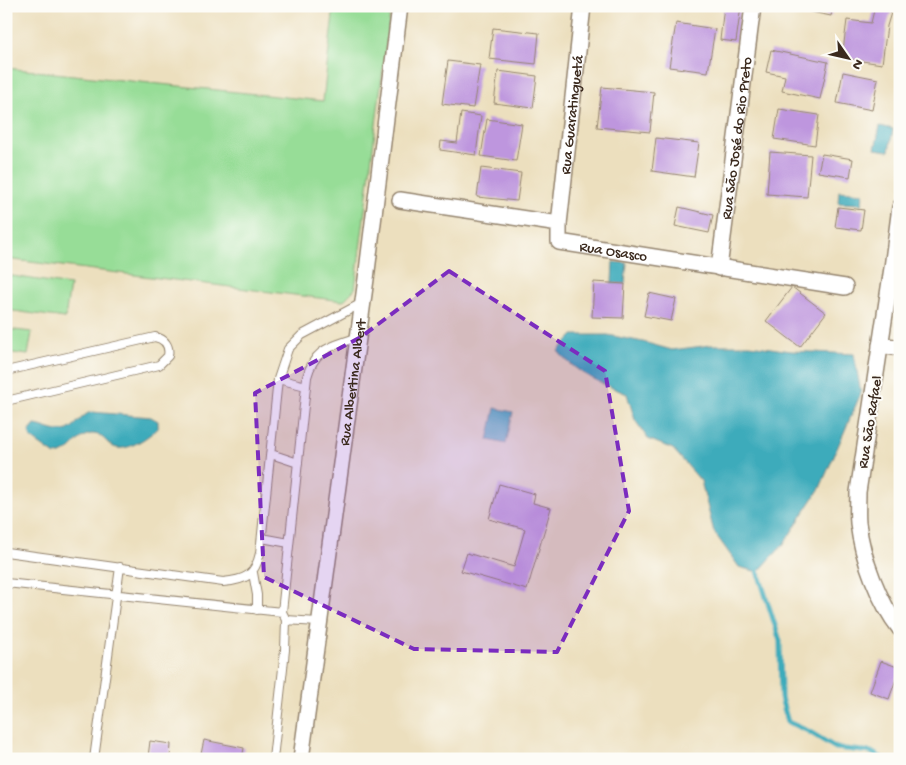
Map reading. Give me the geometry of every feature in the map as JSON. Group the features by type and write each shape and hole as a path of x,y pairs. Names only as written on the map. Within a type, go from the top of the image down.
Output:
{"street":[{"name":"Rua Albertina Albert","path":"300,759 358,337 400,6"},
{"name":"Rua Guaratinguetá","path":"559,224 583,6"},
{"name":"Rua São José do Rio Preto","path":"719,268 753,6"},
{"path":"400,200 559,224"},
{"name":"Rua São Rafael","path":"900,207 858,492 858,524 865,556 889,615 900,629"},
{"name":"Rua Osasco","path":"559,224 559,242 844,287"},
{"path":"880,345 900,348"}],"lane":[{"path":"6,552 223,582 236,581 253,573 258,564 262,538 278,379 288,349 302,335 362,304"},
{"path":"6,371 155,337 164,340 168,348 168,356 159,365 6,401"},
{"path":"273,759 285,650 286,620 282,612 306,386 311,363 320,351 358,337"},
{"path":"278,379 306,386"},
{"path":"271,454 298,463"},
{"path":"262,538 289,543"},
{"path":"94,759 120,568"},
{"path":"253,573 257,595 257,610"},
{"path":"6,583 282,612"},
{"path":"286,620 318,622"}],"highlighted area":[{"path":"449,271 605,371 629,511 557,652 414,649 264,577 255,393 361,337"}],"green space":[{"path":"334,6 391,6 355,289 343,301 6,259 6,68 323,101"},
{"path":"6,275 70,285 65,318 6,310"},
{"path":"6,329 32,332 28,355 6,352"}],"water":[{"path":"880,126 893,129 889,151 875,149"},
{"path":"839,191 863,193 862,204 838,203"},
{"path":"613,262 627,263 625,284 612,283"},
{"path":"573,335 608,335 672,350 711,345 750,345 791,351 854,354 861,393 820,488 783,545 758,572 739,567 714,532 701,481 673,449 648,439 635,420 627,394 581,372 558,351"},
{"path":"495,408 513,412 506,444 488,440"},
{"path":"92,412 151,417 158,421 158,427 144,439 125,448 114,447 98,435 91,434 81,438 67,451 55,455 31,438 29,432 35,425 63,431 71,428 84,416"}],"building":[{"path":"724,6 741,6 736,42 720,40"},
{"path":"792,6 833,6 831,16 792,8"},
{"path":"875,6 893,6 887,26 882,64 842,58 847,20 871,23"},
{"path":"676,23 715,29 708,72 669,67"},
{"path":"493,28 539,33 536,64 489,59"},
{"path":"771,50 828,62 820,99 782,91 785,76 766,72"},
{"path":"448,61 480,65 473,108 442,104"},
{"path":"498,71 537,76 533,108 494,103"},
{"path":"843,72 878,79 872,110 837,103"},
{"path":"602,87 654,92 650,132 597,127"},
{"path":"779,109 819,115 815,145 774,139"},
{"path":"461,113 481,116 476,155 440,150 441,141 457,143"},
{"path":"487,119 522,124 516,161 481,156"},
{"path":"656,138 699,143 694,177 652,171"},
{"path":"770,152 811,155 807,197 767,194"},
{"path":"822,154 853,159 850,177 818,172"},
{"path":"481,168 521,173 517,201 477,197"},
{"path":"679,207 713,215 709,233 675,226"},
{"path":"838,207 864,210 861,230 835,227"},
{"path":"594,282 625,284 623,318 592,317"},
{"path":"792,287 826,313 800,347 766,321"},
{"path":"649,293 676,299 671,321 644,316"},
{"path":"499,484 535,494 533,503 551,508 527,590 461,571 467,553 514,567 525,529 489,519"},
{"path":"881,661 900,668 889,699 870,692"},
{"path":"204,740 244,748 242,759 200,759"},
{"path":"150,741 171,744 170,759 137,759 137,756 148,757"}],"waterway":[{"path":"758,572 780,641 781,698 788,722 808,731 836,748 871,752 883,759"}]}
